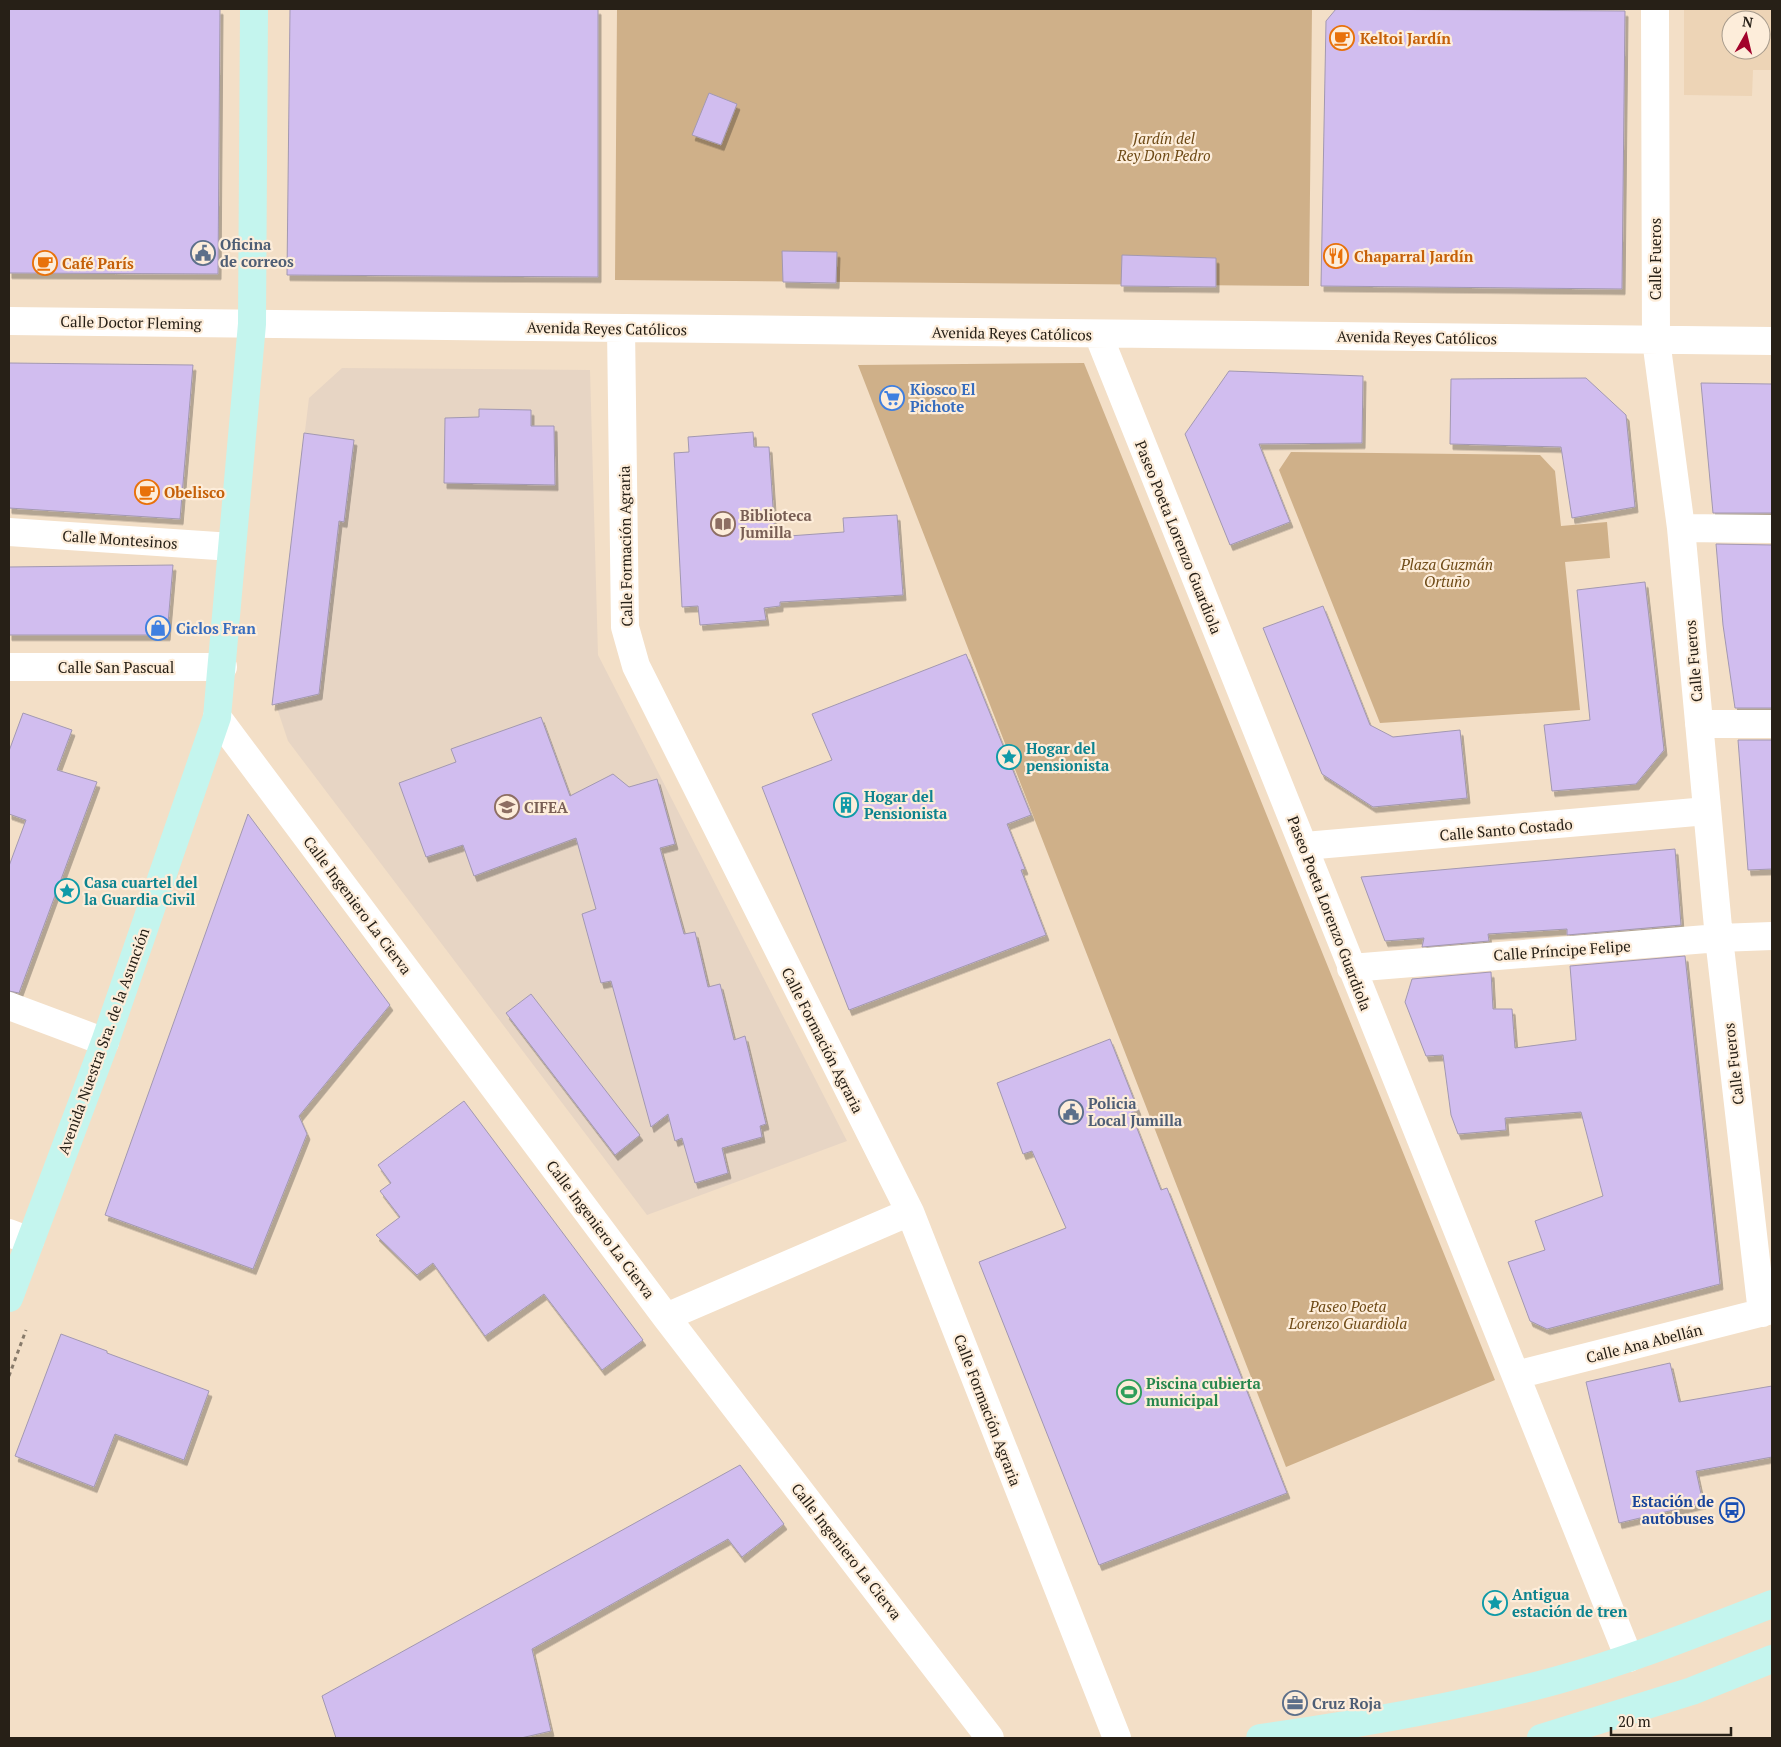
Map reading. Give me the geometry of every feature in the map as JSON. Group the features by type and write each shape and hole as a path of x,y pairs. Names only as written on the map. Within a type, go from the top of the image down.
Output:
{"main road":[{"name":"Avenida Nuestra Sra. de la Asunción","path":"9,1298 19,1237 105,1042 217,716 223,667 252,324 254,9"},
{"path":"1260,1738 1397,1716 1491,1697 1559,1680 1629,1658 1772,1604"},
{"path":"1541,1738 1692,1691 1772,1659"}],"street":[{"name":"Calle Fueros","path":"1655,9 1656,340 1681,528 1718,938 1767,1311"},
{"name":"Calle Doctor Fleming","path":"9,321 252,324"},
{"name":"Avenida Reyes Católicos","path":"252,324 1772,341"},
{"name":"Calle Formación Agraria","path":"621,328 625,627 636,666 910,1212 1117,1738"},
{"name":"Paseo Poeta Lorenzo Guardiola","path":"1098,334 1629,1658"},
{"path":"1681,528 1772,529"},
{"name":"Calle Montesinos","path":"9,532 232,547"},
{"name":"Calle San Pascual","path":"9,666 223,667"},
{"name":"Calle Ingeniero La Cierva","path":"217,716 666,1316 990,1738"},
{"path":"1699,724 1772,724"},
{"name":"Calle Santo Costado","path":"1304,846 1707,811"},
{"name":"Calle Príncipe Felipe","path":"1351,968 1718,938 1772,936"},
{"path":"9,1006 105,1042"},
{"path":"666,1316 910,1212"},
{"name":"Calle Ana Abellán","path":"1516,1375 1767,1311"}],"shaded area":[{"path":"1684,9 1772,9 1772,70 1753,70 1752,96 1684,95"},
{"name":"CIFEA","path":"342,368 590,370 598,655 847,1141 647,1215 288,741 273,696 309,398"}],"green space":[{"name":"Jardín del Rey Don Pedro","path":"617,9 1312,9 1309,286 615,280"},
{"name":"Paseo Poeta Lorenzo Guardiola","path":"1084,363 1495,1380 1286,1467 858,365"},
{"name":"Plaza Guzmán Ortuño","path":"1291,452 1540,455 1555,471 1561,526 1607,522 1610,558 1565,562 1580,710 1380,723 1279,470"}],"building":[{"path":"9,9 220,9 218,274 9,273"},
{"path":"290,9 598,9 598,277 287,275"},
{"path":"1336,9 1625,11 1622,289 1321,286 1326,21"},
{"path":"709,93 737,104 721,145 692,135"},
{"path":"782,251 837,252 836,283 783,282"},
{"path":"1122,255 1216,258 1216,287 1121,286"},
{"path":"9,363 193,365 180,519 9,508"},
{"path":"1229,371 1363,376 1362,443 1259,444 1290,522 1230,545 1185,434"},
{"path":"1586,378 1626,415 1635,507 1572,518 1561,447 1450,444 1451,379"},
{"path":"1701,383 1772,384 1772,513 1713,513"},
{"path":"479,409 531,410 531,426 554,426 555,485 444,483 445,418 479,417"},
{"name":"Biblioteca Jumilla","path":"753,432 754,447 769,447 775,537 844,532 843,518 897,515 903,595 780,602 780,606 764,608 766,620 700,625 698,606 682,607 674,453 689,452 688,437"},
{"path":"304,433 354,440 344,522 339,521 319,694 272,705"},
{"path":"1716,544 1772,545 1772,708 1735,708 1723,625"},
{"path":"173,565 167,635 9,635 9,567"},
{"path":"1645,582 1664,750 1636,784 1552,791 1544,725 1590,720 1577,590"},
{"path":"1323,606 1370,725 1393,737 1460,730 1467,798 1373,807 1322,774 1263,628"},
{"name":"Hogar del Pensionista","path":"966,654 1031,815 1007,824 1025,869 1021,870 1046,935 849,1010 762,787 832,760 812,714"},
{"path":"23,713 72,730 57,770 97,782 19,993 9,991 9,866 26,820 9,814 9,751"},
{"path":"541,717 570,796 613,774 629,787 657,779 675,844 660,848 684,934 695,932 708,987 720,984 734,1040 745,1036 766,1124 760,1126 762,1137 722,1148 728,1173 695,1183 682,1138 675,1141 668,1114 651,1127 611,981 601,983 582,914 596,909 576,838 474,876 463,845 426,857 399,783 456,762 451,749"},
{"path":"1738,740 1772,740 1772,869 1748,870"},
{"path":"248,814 390,1005 299,1116 307,1134 253,1269 105,1215"},
{"path":"1675,849 1681,925 1567,935 1567,929 1488,934 1489,941 1422,947 1424,938 1385,941 1361,877"},
{"path":"1685,956 1720,1284 1547,1329 1530,1321 1508,1262 1545,1250 1535,1221 1603,1196 1581,1112 1505,1118 1506,1130 1458,1134 1451,1115 1443,1055 1426,1056 1405,1002 1412,979 1491,972 1493,1009 1512,1009 1515,1048 1576,1040 1570,966"},
{"path":"531,994 640,1135 615,1155 506,1013"},
{"path":"1110,1039 1138,1110 1131,1113 1161,1190 1167,1188 1287,1493 1099,1565 979,1262 1066,1228 1032,1151 1023,1154 997,1083"},
{"path":"464,1101 643,1340 602,1370 544,1294 485,1336 433,1263 417,1275 376,1235 400,1217 380,1191 391,1183 378,1165"},
{"path":"61,1334 209,1391 184,1460 115,1434 94,1487 15,1456"},
{"path":"1670,1363 1679,1402 1772,1386 1772,1457 1696,1471 1703,1503 1619,1523 1586,1382"},
{"path":"740,1465 784,1524 742,1557 728,1539 532,1649 551,1731 521,1738 336,1738 322,1696"}],"place":[{"name":"Keltoi Jardín","path":"1342,38"},
{"name":"Oficina de correos","path":"203,253"},
{"name":"Chaparral Jardín","path":"1336,256"},
{"name":"Café París","path":"45,263"},
{"name":"Kiosco El Pichote","path":"892,398"},
{"name":"Obelisco","path":"147,492"},
{"name":"Biblioteca Jumilla","path":"723,524"},
{"name":"Ciclos Fran","path":"158,628"},
{"name":"Hogar del pensionista","path":"1009,757"},
{"name":"Hogar del Pensionista","path":"846,805"},
{"name":"CIFEA","path":"507,807"},
{"name":"Casa cuartel del la Guardia Civil","path":"67,891"},
{"name":"Policia Local Jumilla","path":"1071,1112"},
{"name":"Piscina cubierta municipal","path":"1129,1392"},
{"name":"Estación de autobuses","path":"1732,1510"},
{"name":"Antigua estación de tren","path":"1495,1603"},
{"name":"Cruz Roja","path":"1295,1703"}]}
